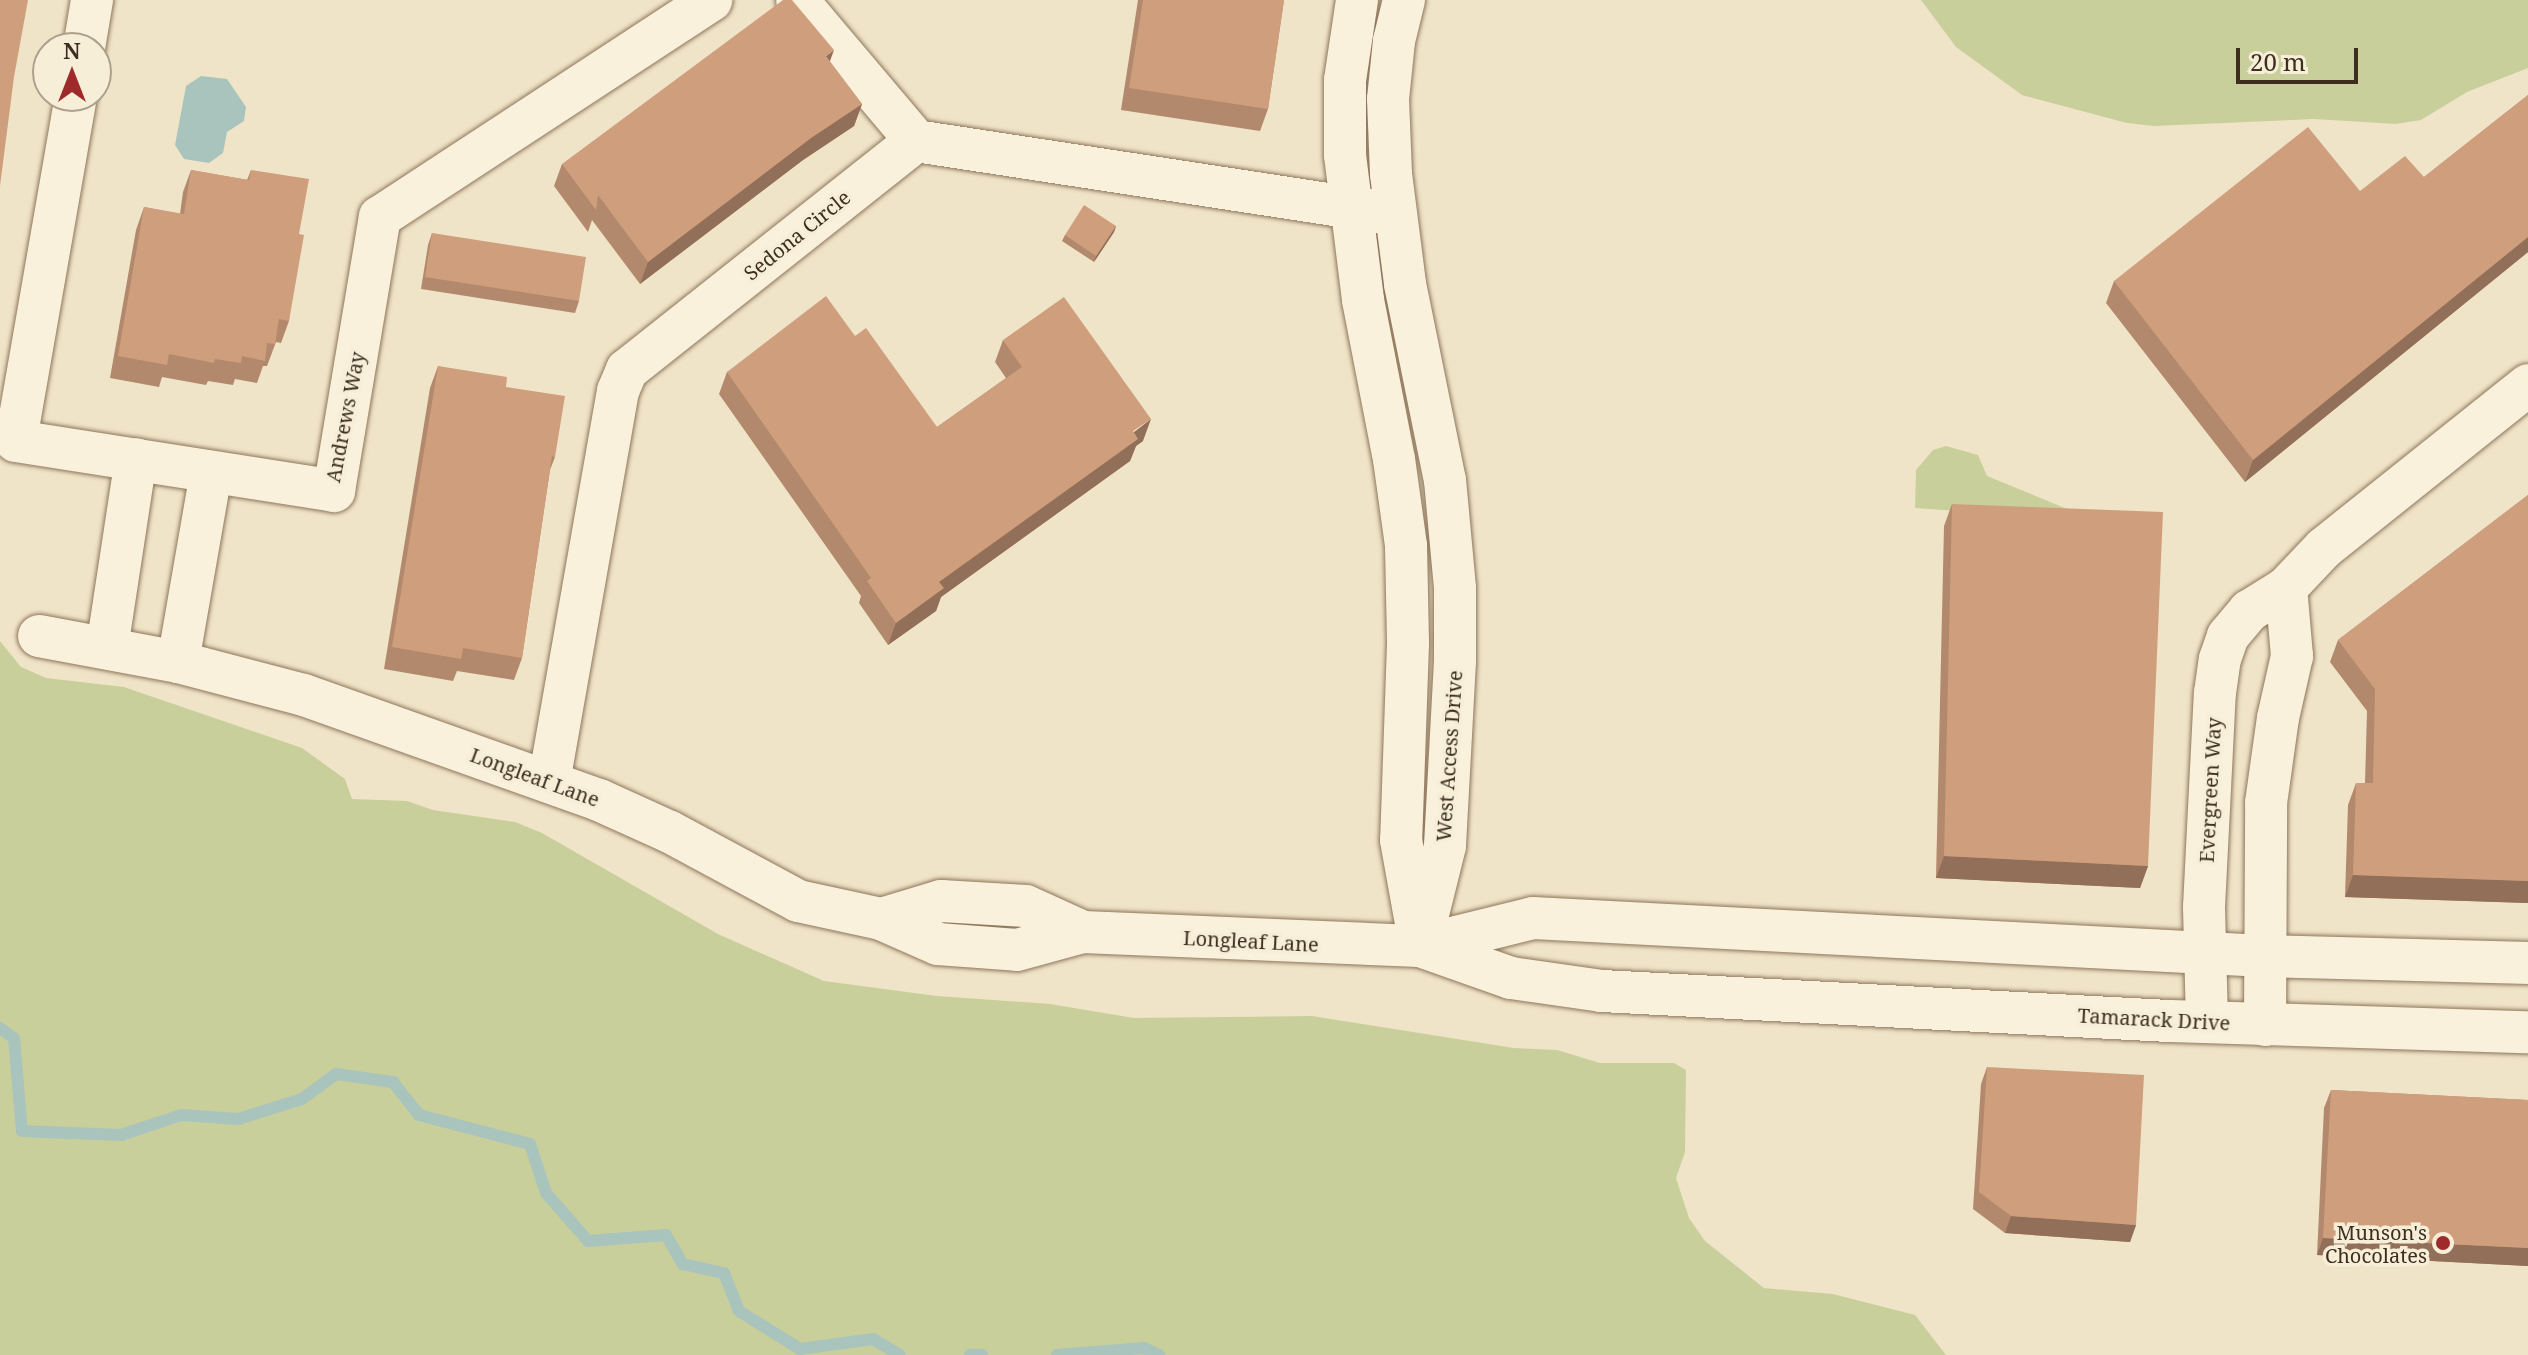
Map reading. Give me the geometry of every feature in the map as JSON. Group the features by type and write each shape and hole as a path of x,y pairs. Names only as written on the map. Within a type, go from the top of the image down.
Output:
{"street":[{"path":"87,32 92,0"},
{"name":"Andrews Way","path":"73,112 16,441 334,491 380,217 711,0"},
{"path":"797,0 916,141 1395,214"},
{"name":"West Access Drive","path":"1357,0 1345,80 1349,207 1394,459 1406,546 1408,644 1401,840 1420,946"},
{"name":"West Access Drive","path":"1404,0 1394,41 1388,99 1395,214 1445,480 1455,588 1455,661 1445,846 1420,946"},
{"name":"Sedona Circle","path":"549,782 618,391 627,370 916,141"},
{"name":"Evergreen Way","path":"2207,1022 2205,953 2210,786 2220,659 2228,636 2241,619 2286,588 2324,548 2528,385"},
{"path":"107,648 136,459"},
{"path":"178,662 211,472"},
{"path":"2265,1025 2266,803 2275,733 2292,656 2286,588"},
{"name":"Longleaf Lane","path":"39,636 178,662 304,695 549,782 670,832 798,901 881,919 941,901 955,901 1026,906 1083,932 1420,946"},
{"path":"1420,946 1533,918 2264,956 2528,963"},
{"path":"1779,1001 1783,932"},
{"name":"Tamarack Drive","path":"1420,946 1511,978 1551,985 1779,1001 2265,1025 2528,1032"}],"green space":[{"path":"1921,0 2528,0 2528,68 2467,92 2421,120 2395,124 2314,119 2154,126 2127,123 2022,95 1956,47"},
{"path":"1946,446 1978,455 1987,476 2072,511 2074,519 1915,508 1916,470 1933,450"},
{"path":"0,641 21,667 46,678 124,687 302,748 345,779 352,799 407,801 433,810 515,822 542,833 718,934 824,981 937,996 1050,1004 1134,1018 1312,1016 1514,1048 1557,1050 1600,1063 1674,1063 1686,1070 1685,1152 1676,1178 1689,1218 1705,1241 1764,1288 1833,1294 1915,1315 1946,1355 0,1355"}],"water":[{"path":"201,76 227,79 246,107 244,121 227,132 223,153 209,163 184,159 175,145 186,86"}],"building":[{"path":"0,0 28,0 0,186"},
{"path":"783,0 792,0 834,50 826,56 862,104 811,138 648,262 598,195 596,210 562,164"},
{"path":"1143,0 1284,0 1268,109 1129,88"},
{"path":"2528,95 2528,237 2253,460 2114,281 2308,127 2360,191 2405,156 2424,177"},
{"path":"191,170 249,180 251,170 309,179 299,234 304,235 289,321 279,319 275,344 267,343 265,361 242,356 241,363 215,359 214,363 169,354 167,365 118,356 144,207 184,214"},
{"path":"1084,205 1116,226 1096,256 1065,235"},
{"path":"432,233 586,257 579,301 425,277"},
{"path":"826,296 855,336 866,328 937,427 1022,367 1003,340 1064,297 1151,419 1133,431 1138,439 939,582 944,588 896,623 867,581 871,578 727,372"},
{"path":"438,366 507,377 506,387 565,396 555,457 552,456 522,658 463,648 461,659 392,647"},
{"path":"2528,495 2528,881 2353,875 2356,783 2373,783 2375,689 2338,640"},
{"path":"1952,504 2163,512 2148,866 1944,856"},
{"path":"1987,1067 2144,1075 2136,1225 2011,1216 1979,1192"},
{"path":"2331,1090 2528,1100 2528,1248 2323,1238"}],"waterway":[{"path":"0,1028 14,1038 22,1131 121,1135 181,1115 238,1119 302,1099 336,1074 393,1082 419,1115 530,1144 546,1193 588,1241 666,1235 683,1264 724,1273 739,1311 800,1349 873,1339 900,1355"},
{"path":"1057,1355 1144,1348 1159,1355"},
{"path":"970,1355 982,1355"}],"place":[{"name":"Munson's Chocolates","path":"2443,1243"}]}
